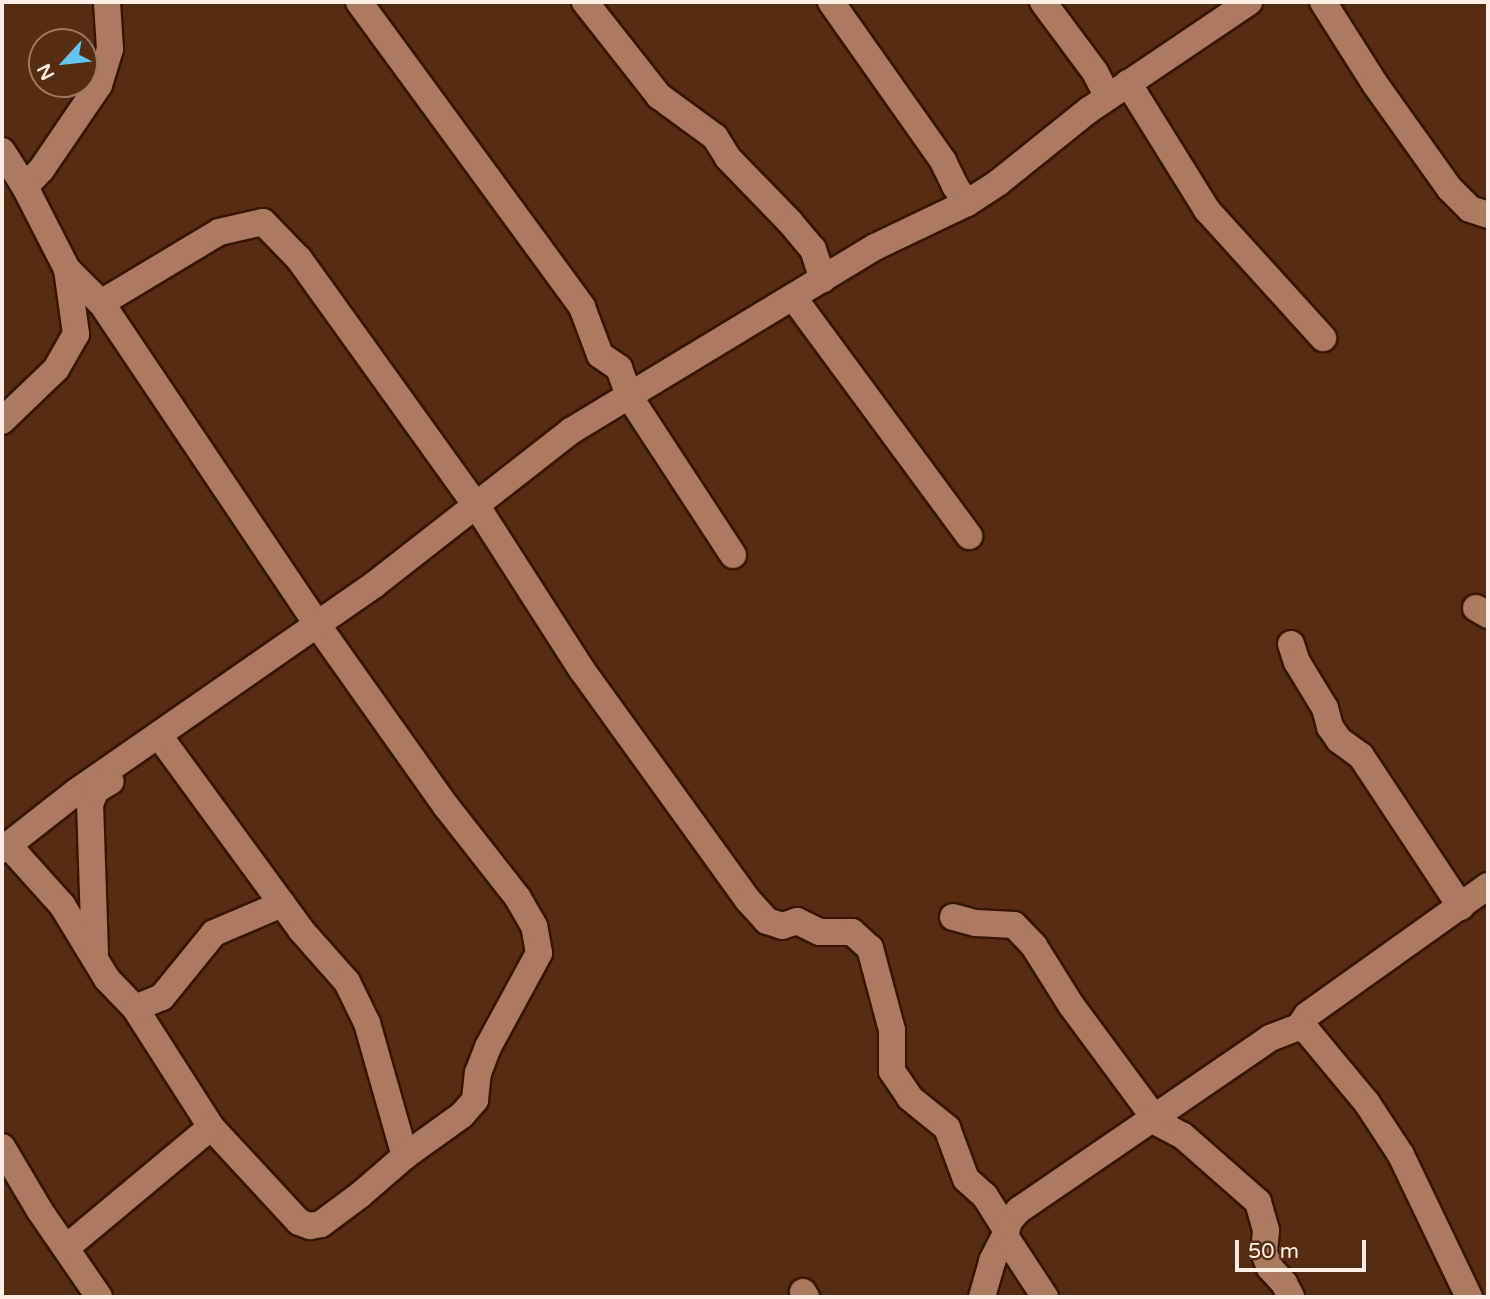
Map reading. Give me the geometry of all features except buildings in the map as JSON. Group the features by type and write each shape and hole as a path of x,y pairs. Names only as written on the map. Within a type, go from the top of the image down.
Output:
{"street":[{"path":"25,187 41,170 99,85 110,48 107,2"},
{"path":"359,2 582,307 600,355 619,368 629,396 733,555"},
{"path":"585,2 659,96 715,137 728,158 790,222 813,249 823,279"},
{"path":"831,2 943,161 967,203"},
{"path":"1043,2 1095,72 1118,90 1207,209 1323,338"},
{"path":"95,955 90,804 96,790 317,624 375,584 571,431 875,247 967,203 999,183 1118,90 1249,2"},
{"path":"1323,2 1375,85 1450,189 1470,209 1488,215"},
{"path":"2,151 25,187 67,269 101,303 317,624 445,805 517,898 534,926 539,953 488,1047 478,1073 475,1100 462,1115 405,1156 329,1218 310,1227 299,1222 211,1127 135,1009 107,979 95,955 62,905 6,840 76,792 163,740"},
{"path":"101,303 219,232 263,222 299,259 476,505 582,670 760,914 767,921 782,926 797,921 820,932 852,932 870,948 892,1030 892,1071 900,1087 947,1128 966,1179 985,1196 1045,1297"},
{"path":"2,421 56,369 76,334 67,269"},
{"path":"793,297 969,537"},
{"path":"982,1297 992,1261 1019,1210 1269,1038 1299,1027 1307,1016 1480,895 1361,756 1339,740 1330,727 1325,708 1297,662 1291,644"},
{"path":"163,740 282,904 347,982 367,1023 405,1156"},
{"path":"135,1009 162,998 214,933 282,904"},
{"path":"953,917 976,923 1014,925 1034,946 1071,1005 1151,1117 1183,1136 1258,1202 1266,1230 1264,1253 1270,1268 1284,1283 1291,1297"},
{"path":"1299,1027 1308,1032 1367,1103 1401,1156 1469,1297"},
{"path":"67,1247 211,1127"},
{"path":"2,1147 40,1211 99,1297"}]}
